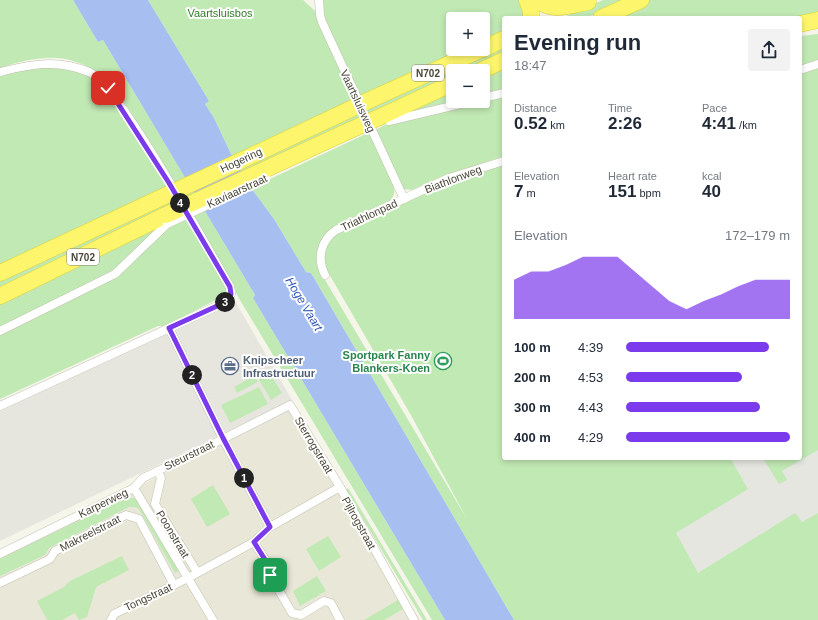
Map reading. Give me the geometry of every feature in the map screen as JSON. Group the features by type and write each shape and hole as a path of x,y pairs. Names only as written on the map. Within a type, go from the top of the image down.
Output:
{"highway":[{"path":"527,0 531,11 530,16"},
{"path":"538,0 546,6 555,8 591,1"},
{"path":"614,15 640,0"},
{"path":"557,16 591,1"},
{"path":"802,24 818,20"},
{"path":"802,33 818,30"},
{"name":"Hogering","path":"490,46 502,40"},
{"name":"Hogering","path":"0,273 374,98 467,56"},
{"path":"490,66 502,61"},
{"name":"Hogering","path":"0,296 383,120 446,87"}],"street":[{"name":"Vaartsluisweg","path":"319,0 322,22 404,199"},
{"path":"0,72 32,64 61,64 90,73 108,88 169,183 230,287 231,294 228,301 0,406"},
{"path":"802,69 818,64"},
{"path":"490,96 502,93"},
{"path":"383,120 446,108"},
{"name":"Biathlonweg","path":"404,199 449,178 502,162"},
{"name":"Triathlonpad","path":"325,275 321,265 321,251 331,233 404,199"},
{"path":"0,331 115,274 167,220"},
{"name":"Steurstraat","path":"134,488 143,478 223,438 169,328"},
{"name":"Sterrogstraat","path":"223,438 290,406 340,487"},
{"path":"223,438 270,527"},
{"name":"Poonstraat","path":"158,471 161,478 155,504 197,572"},
{"name":"Pijlrogstraat","path":"188,578 254,542 270,527 340,487 414,620"},
{"name":"Karperweg","path":"0,554 134,488 213,620"},
{"name":"Makreelstraat","path":"0,583 50,559 55,551 126,515 139,519 174,585"},
{"path":"254,542 269,566 270,575 292,613 301,615 324,601 331,604 340,620"},
{"name":"Tongstraat","path":"111,620 114,614 188,578"}],"shaded area":[{"path":"231,294 292,400 0,541 0,401"},
{"path":"289,409 420,620 0,620 0,558"},
{"path":"818,450 818,513 802,522 795,513 698,573 676,533 748,489 731,460 764,460 779,484 787,480 782,471"}],"green space":[{"path":"0,0 73,0 98,42 103,40 255,295 253,298 445,620 432,620 240,300 130,111 117,93 103,79 89,68 75,61 59,58 41,58 0,68"},
{"name":"Vaartsluisbos","path":"148,0 303,0 315,11 318,16 355,101 233,158 214,118 205,104 209,101"},
{"path":"323,0 523,0 525,16 502,16 502,35 490,40 490,12 446,12 446,56 454,56 361,98 322,13"},
{"path":"603,0 627,0 591,16 567,16"},
{"path":"649,0 818,0 818,16 802,18 802,16 618,16 620,13"},
{"path":"818,34 818,60 802,65 802,36"},
{"path":"502,45 502,56 484,64 460,64 478,56 490,56 490,50"},
{"path":"49,63 71,68 84,73 96,81 108,93 132,124 169,188 0,270 0,73"},
{"path":"502,67 502,90 490,93 490,71"},
{"name":"Sportpark Fanny Blankers-Koen","path":"818,67 818,620 514,620 311,273 306,272 274,219 251,188 370,132 384,160 394,189 394,195 391,201 323,238 322,275 467,519 412,417 325,267 325,254 327,246 334,235 449,181 502,165 502,460 802,460 802,71"},
{"path":"446,70 446,81 369,116 365,107"},
{"path":"446,91 446,104 406,113"},
{"path":"502,96 502,157 443,176 412,190 404,189 400,184 375,130 395,120 430,115 456,108 490,108 490,99"},
{"path":"359,109 364,119 243,175 238,166"},
{"path":"174,196 179,205 0,291 0,279"},
{"path":"186,218 227,288 227,294 166,326 158,326 0,399 0,333 112,280 169,226"},
{"path":"168,220 119,267 0,327 0,300"},
{"path":"267,369 282,393 271,400 256,375"},
{"path":"254,376 258,382 237,393 234,387"},
{"path":"259,387 268,404 230,423 221,405"},
{"path":"213,485 230,514 207,527 191,499"},
{"path":"348,488 427,620 423,620 346,490"},
{"path":"125,498 135,498 139,502 179,571 175,573 139,509 129,507 49,548 45,555 0,576 0,559"},
{"path":"328,536 341,557 319,571 306,549"},
{"path":"122,556 129,570 96,587 87,617 79,620 75,613 62,620 47,620 37,601 64,587 70,581"},
{"path":"317,576 326,591 300,606 293,591"},
{"path":"398,600 403,609 384,620 364,620"}],"water":[{"name":"Hoge Vaart","path":"73,0 148,0 209,101 205,104 214,118 231,154 251,188 274,219 306,272 311,273 514,620 445,620 253,298 255,295 103,40 98,42"}],"place":[{"name":"Sportpark Fanny Blankers-Koen","path":"443,361"},
{"name":"Knipscheer Infrastructuur","path":"230,366"}],"route":[{"path":"108,88 169,183 230,287 231,294 228,301 169,328 223,438 270,527 254,542 269,566 270,575"}]}
